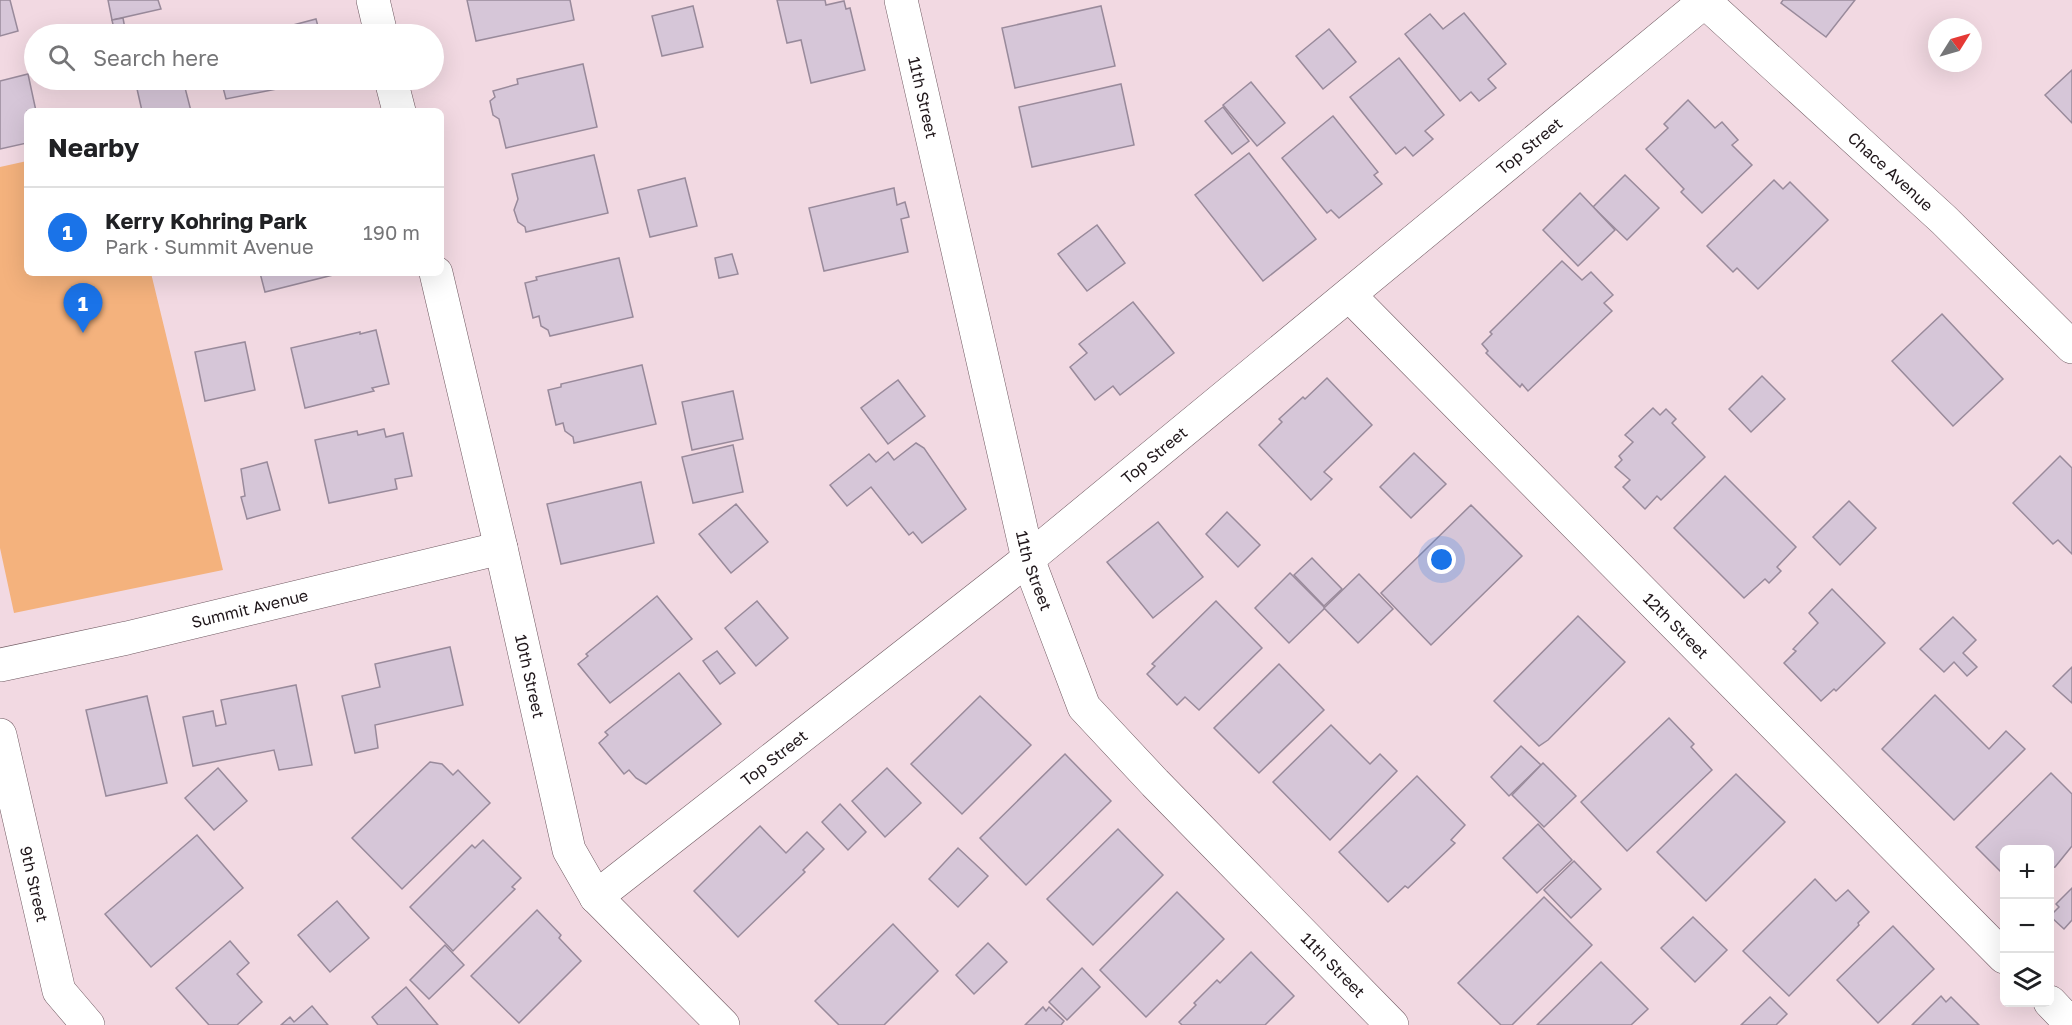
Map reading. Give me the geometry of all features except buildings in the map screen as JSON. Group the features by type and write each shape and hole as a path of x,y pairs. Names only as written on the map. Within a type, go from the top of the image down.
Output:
{"street":[{"path":"373,0 379,24"},
{"name":"11th Street","path":"901,0 1028,559 1084,707 1155,783 1392,1025"},
{"name":"Top Street","path":"596,897 1028,559 1703,1"},
{"name":"Chace Avenue","path":"1703,1 1944,220 2072,347"},
{"path":"394,90 398,108"},
{"name":"10th Street","path":"437,276 569,850 596,897 723,1025"},
{"name":"12th Street","path":"1349,295 2000,953"},
{"name":"Summit Avenue","path":"0,665 127,638 501,548"},
{"name":"9th Street","path":"0,735 59,990 87,1025"},
{"path":"2054,1007 2072,1025"}],"shaded area":[{"path":"24,162 24,276 152,276 223,570 14,613 0,548 0,167"}],"place":[{"name":"Kerry Kohring Park","path":"83,333"}]}
